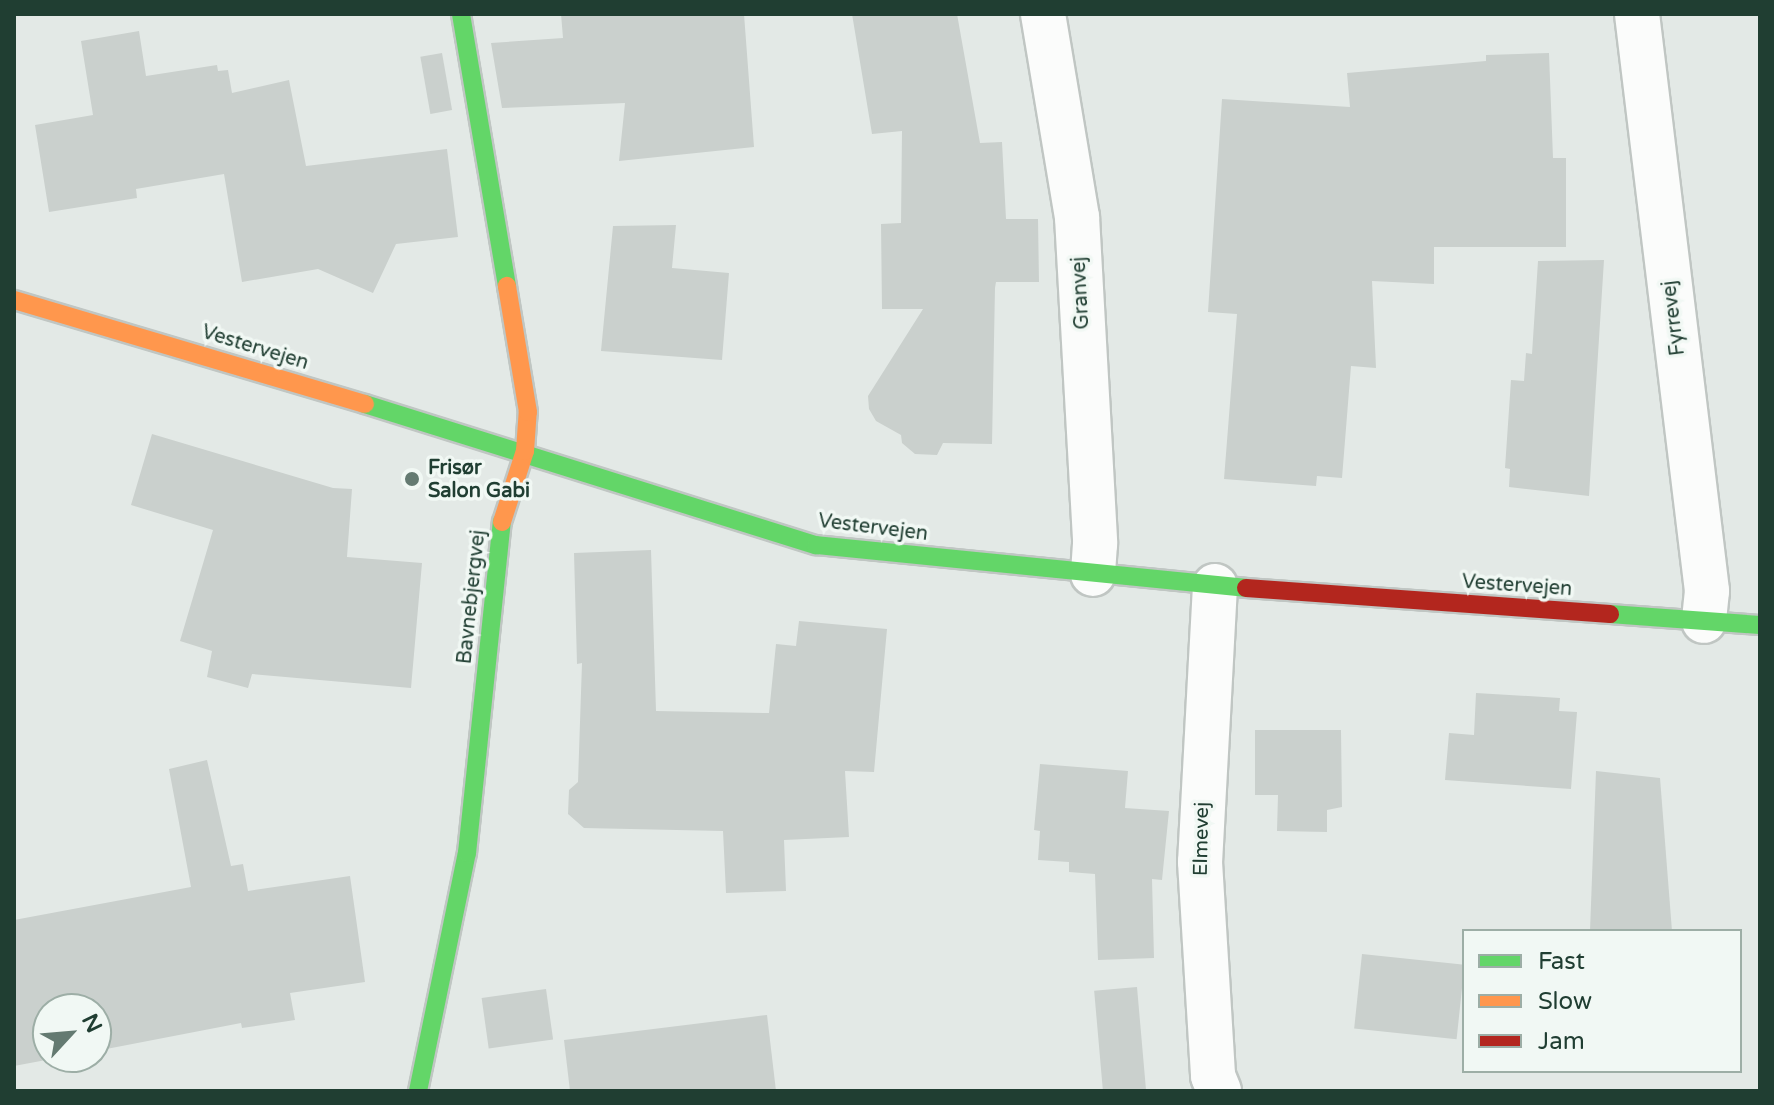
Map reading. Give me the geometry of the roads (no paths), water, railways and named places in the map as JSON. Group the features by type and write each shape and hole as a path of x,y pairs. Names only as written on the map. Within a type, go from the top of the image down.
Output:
{"street":[{"name":"Bavnebjergvej","path":"418,1091 467,853 503,516 525,451 528,412 461,14"},
{"name":"Granvej","path":"1043,14 1077,217 1095,544 1093,574"},
{"name":"Fyrrevej","path":"1637,14 1707,591 1704,621"},
{"name":"Vestervejen","path":"14,300 525,451 816,545 1215,586 1760,625"},
{"name":"Elmevej","path":"1215,586 1200,862 1213,1076 1219,1091"}],"place":[{"name":"Frisør Salon Gabi","path":"412,479"}]}
